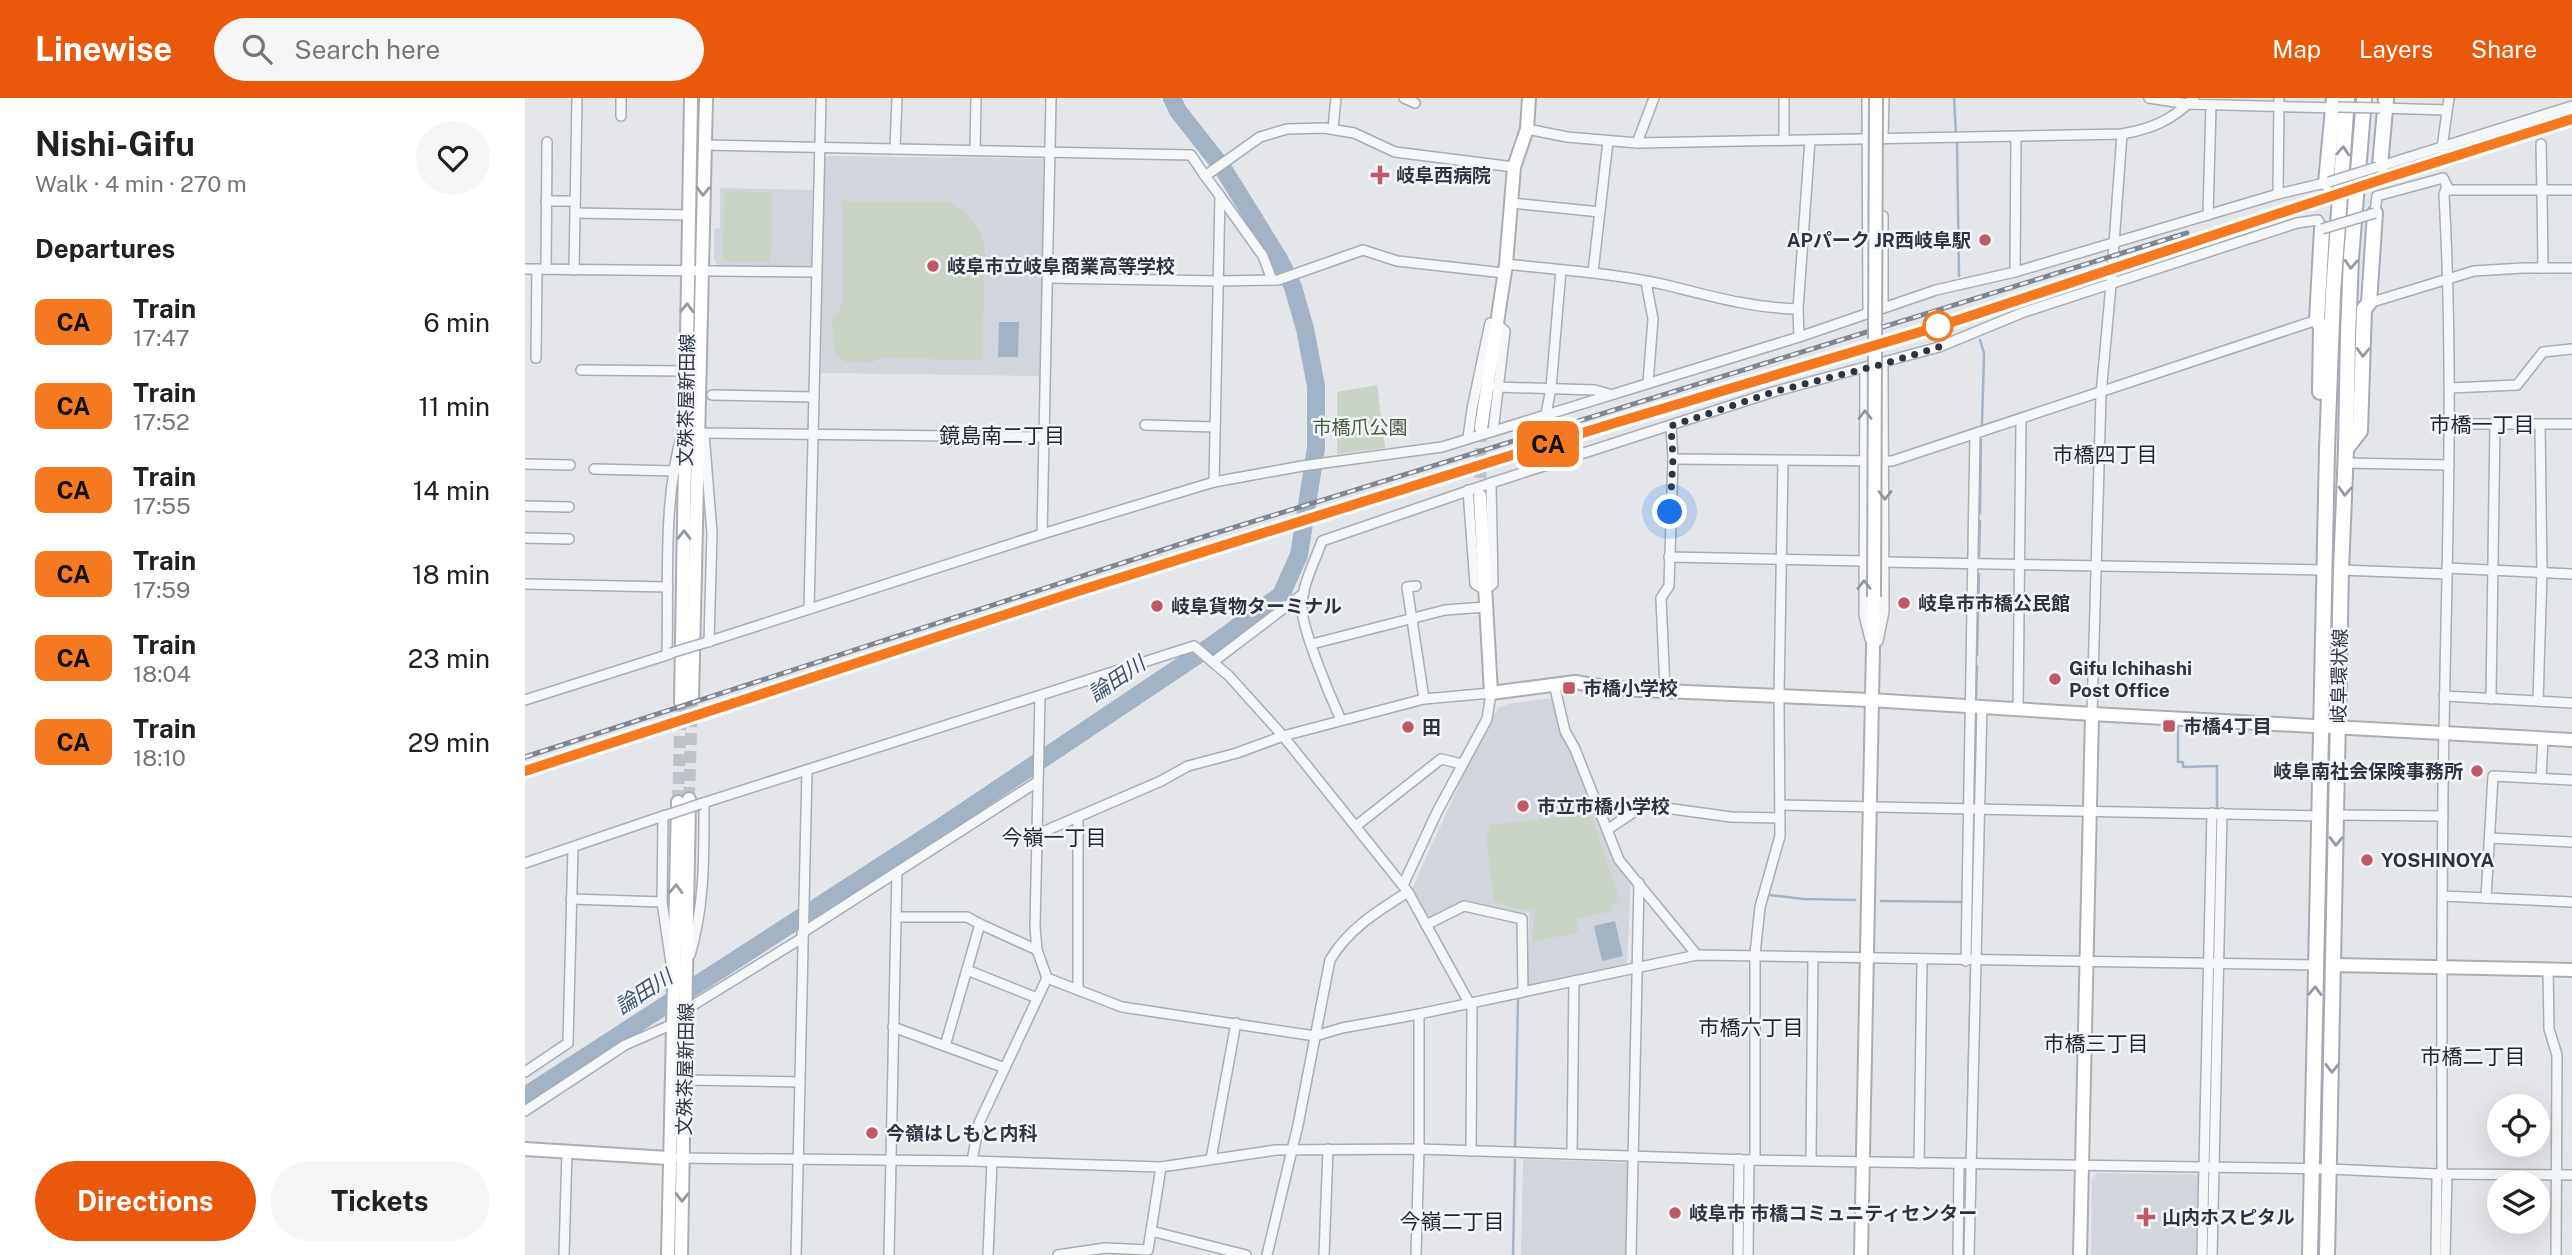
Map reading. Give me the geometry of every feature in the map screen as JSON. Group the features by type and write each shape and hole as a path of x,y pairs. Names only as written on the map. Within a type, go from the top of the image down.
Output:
{"main road":[{"name":"岐阜環状線","path":"2327,1255 2341,570 2351,258 2364,98"},
{"name":"岐阜環状線","path":"2310,1255 2320,726 2338,103"},
{"path":"2328,182 2338,103"},
{"path":"2378,167 2383,105"},
{"path":"2346,456 2360,431 2364,309 2369,303 2375,213"},
{"path":"2322,229 2317,320 2321,327 2319,431 2320,442 2327,449"}],"street":[{"path":"574,270 576,98"},
{"path":"621,98 621,116"},
{"name":"文殊茶屋新田線","path":"691,98 688,215 695,271 702,431 686,700 686,371 695,271 705,145 706,98"},
{"path":"809,610 821,98"},
{"path":"895,149 897,98"},
{"path":"975,150 976,98"},
{"path":"1042,534 1051,98"},
{"path":"1333,128 1336,98"},
{"path":"1404,98 1415,103"},
{"path":"1487,430 1514,167 1527,129 1529,98"},
{"path":"1637,143 1654,98"},
{"path":"1784,98 1784,140"},
{"path":"1867,98 1868,312"},
{"path":"1861,1255 1871,806 1870,700 1874,656 1876,98"},
{"path":"1883,139 1884,98"},
{"path":"2149,98 2211,105 2338,103 2446,110"},
{"path":"2442,148 2449,98"},
{"path":"1527,129 1637,143 2122,134 2147,129 2171,118 2191,101"},
{"path":"2278,194 2279,102"},
{"path":"2208,215 2211,105"},
{"path":"525,700 1042,534 1214,482 1302,466 1442,447 1487,430 1799,337 1945,288 2015,272 2278,194 2328,182 2572,106"},
{"path":"1207,175 1260,137 1287,129 1333,128 1354,133 1395,152 1514,167"},
{"path":"2080,1255 2101,394 2122,134"},
{"path":"2015,272 2016,137"},
{"path":"1799,337 1798,309 1810,140"},
{"path":"1593,272 1608,141"},
{"path":"535,358 546,201 547,142"},
{"path":"2541,144 2543,268"},
{"path":"705,145 1191,155 1263,256 1275,280"},
{"path":"1341,720 1312,644 1302,609 1304,593 1322,541 1474,493 1491,483 1773,392 1953,343 2024,312 2297,223 2318,220 2322,229 2375,213 2377,196 2443,178 2447,186 2444,195 2449,278 2450,388 2442,968 2442,1174 2445,1255"},
{"path":"2446,190 2572,190"},
{"path":"1214,482 1220,196"},
{"path":"546,201 575,201"},
{"path":"1511,204 1600,212"},
{"path":"575,213 688,215"},
{"path":"1883,216 1883,307"},
{"path":"1048,278 1275,280 1363,250 1397,261 1593,272 1763,308 1798,309"},
{"path":"2369,303 2474,271 2572,268"},
{"path":"525,269 817,272"},
{"path":"1546,414 1551,388 1561,270"},
{"path":"1646,282 1653,319 1648,383"},
{"path":"1673,459 1892,461 2101,394 2317,320"},
{"path":"1468,438 1490,323 1505,331 1497,387 1487,430"},
{"path":"2450,388 2517,385 2543,352 2572,349"},
{"path":"1874,656 1884,611 1883,364"},
{"path":"1865,369 1864,615 1874,656"},
{"path":"581,370 686,371"},
{"path":"1497,387 1595,390 1609,394"},
{"path":"712,395 814,397"},
{"path":"2018,709 2021,419"},
{"path":"669,654 670,514 677,449 685,420"},
{"path":"2491,699 2495,423"},
{"path":"2450,424 2572,424"},
{"path":"1145,425 1215,427"},
{"path":"1665,689 1661,598 1669,586 1673,459 1671,426"},
{"path":"2538,701 2542,573 2540,426"},
{"path":"707,643 712,533 702,431 1044,437"},
{"path":"1971,961 1979,808 1973,564 1975,434"},
{"path":"2346,456 2449,465"},
{"path":"1748,1255 1748,1160 1755,954 1760,907 1780,836 1779,696 1783,461"},
{"path":"525,464 570,465"},
{"path":"594,469 675,471"},
{"path":"1485,590 1493,584 1491,483"},
{"path":"1267,1255 1293,1149 1330,960 1338,946 1365,918 1406,888 1462,764 1487,719 1491,693 1485,590 1474,493"},
{"path":"525,506 569,507"},
{"path":"525,538 569,539"},
{"path":"1669,557 1864,561"},
{"path":"1884,562 2324,570"},
{"path":"2341,570 2494,570 2572,574"},
{"path":"525,584 668,587"},
{"path":"1416,586 1407,587 1424,699"},
{"path":"1213,662 1304,593"},
{"path":"1312,644 1412,617 1445,610 1486,607"},
{"path":"525,863 665,815 693,802 807,771 1194,646 1229,676 1283,736 1406,888 1470,1003 1471,1151"},
{"path":"1038,834 1188,766 1283,736 1424,699 1574,682 1605,687 2572,740"},
{"path":"1554,684 1565,732 1619,860 1696,955"},
{"path":"972,1161 979,1123 1047,978 1037,950 1035,927 1040,696"},
{"path":"2444,696 2572,703"},
{"path":"1969,1255 1971,961 1968,808 1976,706"},
{"path":"2541,778 2543,738"},
{"path":"1356,826 1441,759 1462,764"},
{"path":"796,1255 807,771"},
{"path":"2486,898 2493,776 2572,780"},
{"path":"687,1008 1038,779"},
{"path":"680,976 696,937 704,883 693,802"},
{"name":"文殊茶屋新田線","path":"667,1255 673,1019 680,976 693,802"},
{"path":"1607,830 1644,805 1731,817 1780,818"},
{"path":"1780,805 2319,816"},
{"path":"2212,1255 2210,1168 2217,813"},
{"path":"665,815 662,902 667,948 680,976"},
{"path":"2336,815 2443,816"},
{"path":"1078,818 1078,990"},
{"path":"2490,838 2572,842"},
{"path":"525,1072 568,1043 573,847"},
{"path":"889,1255 897,872"},
{"path":"1631,1255 1639,883"},
{"path":"2443,896 2572,902"},
{"path":"571,899 662,902"},
{"path":"1426,925 1464,906 1522,919 1523,992"},
{"path":"896,917 967,918 1037,950"},
{"path":"945,1046 980,924"},
{"path":"1047,978 1122,1007 1315,1035 1696,955 2316,965"},
{"path":"1811,1160 1813,958"},
{"path":"1919,1164 1922,960"},
{"path":"2334,965 2572,971"},
{"path":"2548,969 2549,1029 2557,1055 2556,1255"},
{"path":"967,970 1037,998"},
{"name":"文殊茶屋新田線","path":"680,976 687,1008 681,1255"},
{"path":"1572,1154 1574,981"},
{"path":"1416,1255 1419,1014"},
{"path":"525,1111 625,1045 673,1019"},
{"path":"1211,1159 1236,1023"},
{"path":"893,1027 1005,1068"},
{"path":"685,1080 800,1082"},
{"path":"525,1149 669,1158 972,1161 1161,1167 1293,1149 1419,1149 1919,1164 2572,1175"},
{"path":"1324,1255 1328,1149"},
{"path":"563,1255 567,1152"},
{"path":"1738,1255 1748,1160"},
{"path":"988,1255 992,1162"},
{"path":"1958,1255 1959,1164"},
{"path":"1058,1255 1105,1248 1148,1250 1161,1167"},
{"path":"2201,1255 2210,1168"},
{"path":"2435,1255 2442,1174"},
{"path":"1151,1231 1246,1255"}],"shaded area":[{"name":"岐阜市立岐阜商業高等学校","path":"829,156 1046,159 1041,376 821,373 824,159"},
{"path":"720,188 813,190 811,265 808,269 719,267 714,259 714,229 720,228"},
{"name":"市立市橋小学校","path":"1552,698 1556,701 1631,878 1627,964 1528,985 1529,913 1511,914 1464,902 1427,919 1412,889 1480,739 1498,708 1508,704"},
{"path":"1525,1159 1628,1163 1626,1255 1521,1255"},
{"name":"山内ホスピタル","path":"2097,1173 2201,1175 2199,1255 2091,1255 2092,1179"}],"green space":[{"path":"724,192 772,193 771,262 723,261"},
{"path":"843,201 948,202 968,214 979,231 985,248 982,361 880,357 872,363 844,362 835,352 832,321 843,303"},
{"name":"市橋爪公園","path":"1377,385 1385,448 1337,454 1337,392"},
{"path":"1591,814 1620,902 1611,904 1612,911 1576,919 1579,932 1532,942 1535,909 1517,909 1494,901 1486,835 1490,834 1489,825"}],"water":[{"path":"999,322 1019,322 1018,357 998,357"},
{"path":"1615,921 1623,956 1602,961 1594,926"}],"waterway":[{"name":"論田川","path":"525,1096 941,827 1214,644 1281,595 1299,555 1316,448 1316,386 1305,329 1293,287 1279,259 1222,167 1178,111 1172,98"},
{"path":"1954,98 1956,133"},
{"path":"1957,142 1959,276"},
{"path":"1980,340 1984,353 1982,424"},
{"path":"1980,513 1981,439"},
{"path":"1979,556 1980,521"},
{"path":"1977,655 1979,574"},
{"path":"1976,697 1977,666"},
{"path":"1974,801 1976,717"},
{"path":"2178,727 2178,762 2183,762 2183,767 2217,766 2217,810"},
{"path":"1971,953 1974,818"},
{"path":"2214,961 2216,824"},
{"path":"1769,895 1855,900"},
{"path":"1881,901 1963,902"},
{"path":"1967,1151 1971,969"},
{"path":"2210,1158 2214,974"},
{"path":"1515,1147 1518,1000"},
{"path":"1513,1255 1515,1160"},
{"path":"2208,1255 2209,1177"},
{"path":"2441,1235 2442,1179"}],"tunnel":[{"path":"1480,496 1481,428"},
{"path":"689,799 692,698"},
{"path":"678,802 681,702"}],"railway":[{"path":"525,771 996,616 1608,425 1940,326 2572,119"},
{"path":"525,757 1190,541 2187,233"}],"train":[{"name":"CA","path":"525,771 1075,592 1608,425 1940,326 2572,119"}],"place":[{"name":"岐阜西病院","path":"1380,175"},
{"name":"APパーク JR西岐阜駅","path":"1985,240"},
{"name":"岐阜市立岐阜商業高等学校","path":"933,266"},
{"name":"岐阜市市橋公民館","path":"1904,603"},
{"name":"岐阜貨物ターミナル","path":"1157,606"},
{"name":"Gifu Ichihashi Post Office","path":"2055,679"},
{"name":"市橋小学校","path":"1569,688"},
{"name":"市橋4丁目","path":"2169,726"},
{"name":"田","path":"1408,727"},
{"name":"岐阜南社会保険事務所","path":"2477,771"},
{"name":"市立市橋小学校","path":"1523,806"},
{"name":"YOSHINOYA","path":"2367,860"},
{"name":"今嶺はしもと内科","path":"872,1133"},
{"name":"岐阜市 市橋コミュニティセンター","path":"1675,1213"},
{"name":"山内ホスピタル","path":"2146,1217"}],"district":[{"name":"市橋一丁目","path":"2482,425"},
{"name":"鏡島南二丁目","path":"1002,436"},
{"name":"市橋四丁目","path":"2105,455"},
{"name":"今嶺一丁目","path":"1054,838"},
{"name":"市橋六丁目","path":"1751,1028"},
{"name":"市橋三丁目","path":"2096,1044"},
{"name":"市橋二丁目","path":"2473,1057"},
{"name":"今嶺二丁目","path":"1452,1222"}],"route":[{"path":"1670,512 1673,459 1671,426 1773,392 1939,347 1938,326"}]}
